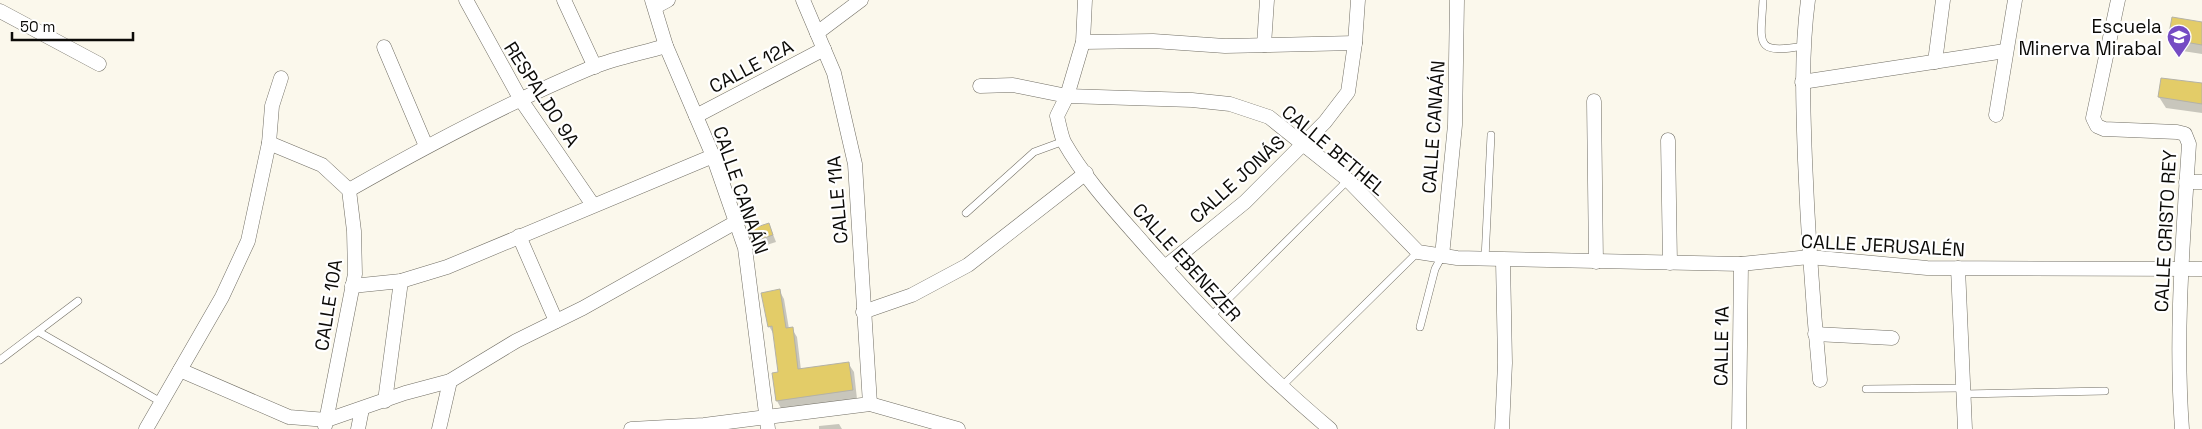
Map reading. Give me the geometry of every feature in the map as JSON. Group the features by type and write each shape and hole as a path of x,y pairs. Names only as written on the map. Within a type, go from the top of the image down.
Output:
{"street":[{"name":"RESPALDO 9A","path":"466,0 520,100 593,205"},
{"path":"564,0 594,67"},
{"path":"653,4 668,0"},
{"name":"CALLE 11A","path":"803,0 834,73 855,164 870,404"},
{"name":"CALLE 12A","path":"817,33 861,0"},
{"name":"CALLE EBENEZER","path":"1085,0 1083,42 1068,96 1057,116 1064,141 1086,173 1210,317 1281,388 1330,429"},
{"path":"1264,45 1267,0"},
{"name":"CALLE JONÁS","path":"1165,267 1245,202 1325,122 1348,92 1355,43 1358,0"},
{"name":"CALLE CANAÁN","path":"1442,256 1455,125 1458,0"},
{"path":"1808,0 1803,46 1802,82 1809,257 1820,380"},
{"path":"1935,62 1943,0"},
{"path":"1996,115 2005,51 2015,0"},
{"name":"CALLE CRISTO REY","path":"2118,0 2093,118 2097,126 2104,129 2186,134 2188,144 2181,267 2178,377 2182,429"},
{"name":"CALLE CANAÁN","path":"653,4 666,46 713,156 745,248 768,423"},
{"path":"0,10 99,64"},
{"path":"1083,42 1153,41 1225,46 1355,43"},
{"path":"269,143 322,166 349,190 426,146 520,100 594,67 666,46"},
{"path":"384,47 426,146"},
{"name":"CALLE 12A","path":"696,116 824,49"},
{"path":"1802,82 2005,51"},
{"path":"146,429 222,297 248,241 269,143 272,106 281,78"},
{"name":"CALLE BETHEL","path":"980,86 1013,85 1068,96 1192,100 1230,104 1269,117 1348,180 1418,252"},
{"path":"1594,101 1596,262"},
{"path":"1668,140 1670,263"},
{"path":"352,286 401,281 447,267 713,156"},
{"path":"864,312 912,295 968,265 1086,173"},
{"path":"2186,182 2202,182"},
{"name":"CALLE 10A","path":"326,424 355,274 354,231 349,190"},
{"path":"180,370 289,417 326,424 384,401 450,381 516,341 736,222"},
{"path":"519,236 556,321"},
{"path":"1418,252 1442,256"},
{"name":"CALLE JERUSALÉN","path":"1442,256 1503,261 1741,264 1809,257 1927,268 2181,267 2202,269"},
{"path":"1502,429 1505,363 1503,261"},
{"name":"CALLE 1A","path":"1739,429 1741,264"},
{"path":"1958,268 1965,429"},
{"path":"384,401 401,281"},
{"path":"1815,334 1892,338"},
{"path":"439,429 450,381"},
{"path":"631,429 768,423 870,404 944,427 958,429"},
{"path":"358,429 362,410"}],"lane":[{"path":"1763,0 1762,34 1764,44 1768,48 1778,51 1803,46"},
{"path":"1485,260 1491,135"},
{"path":"966,212 1034,152 1064,141"},
{"path":"1210,317 1348,180"},
{"path":"1281,388 1418,252"},
{"path":"1420,328 1434,269 1442,256"},
{"path":"0,360 78,301"},
{"path":"39,332 161,402"},
{"path":"1866,389 2105,391"}],"building":[{"path":"2172,17 2202,22 2202,45 2168,39"},
{"path":"2161,78 2202,83 2202,104 2158,97"},
{"path":"769,223 773,235 752,242 748,230"},
{"path":"780,289 786,328 793,327 798,369 849,362 853,390 776,401 772,373 778,372 772,326 768,327 761,293"}],"place":[{"name":"Escuela Minerva Mirabal","path":"2179,58"}]}
